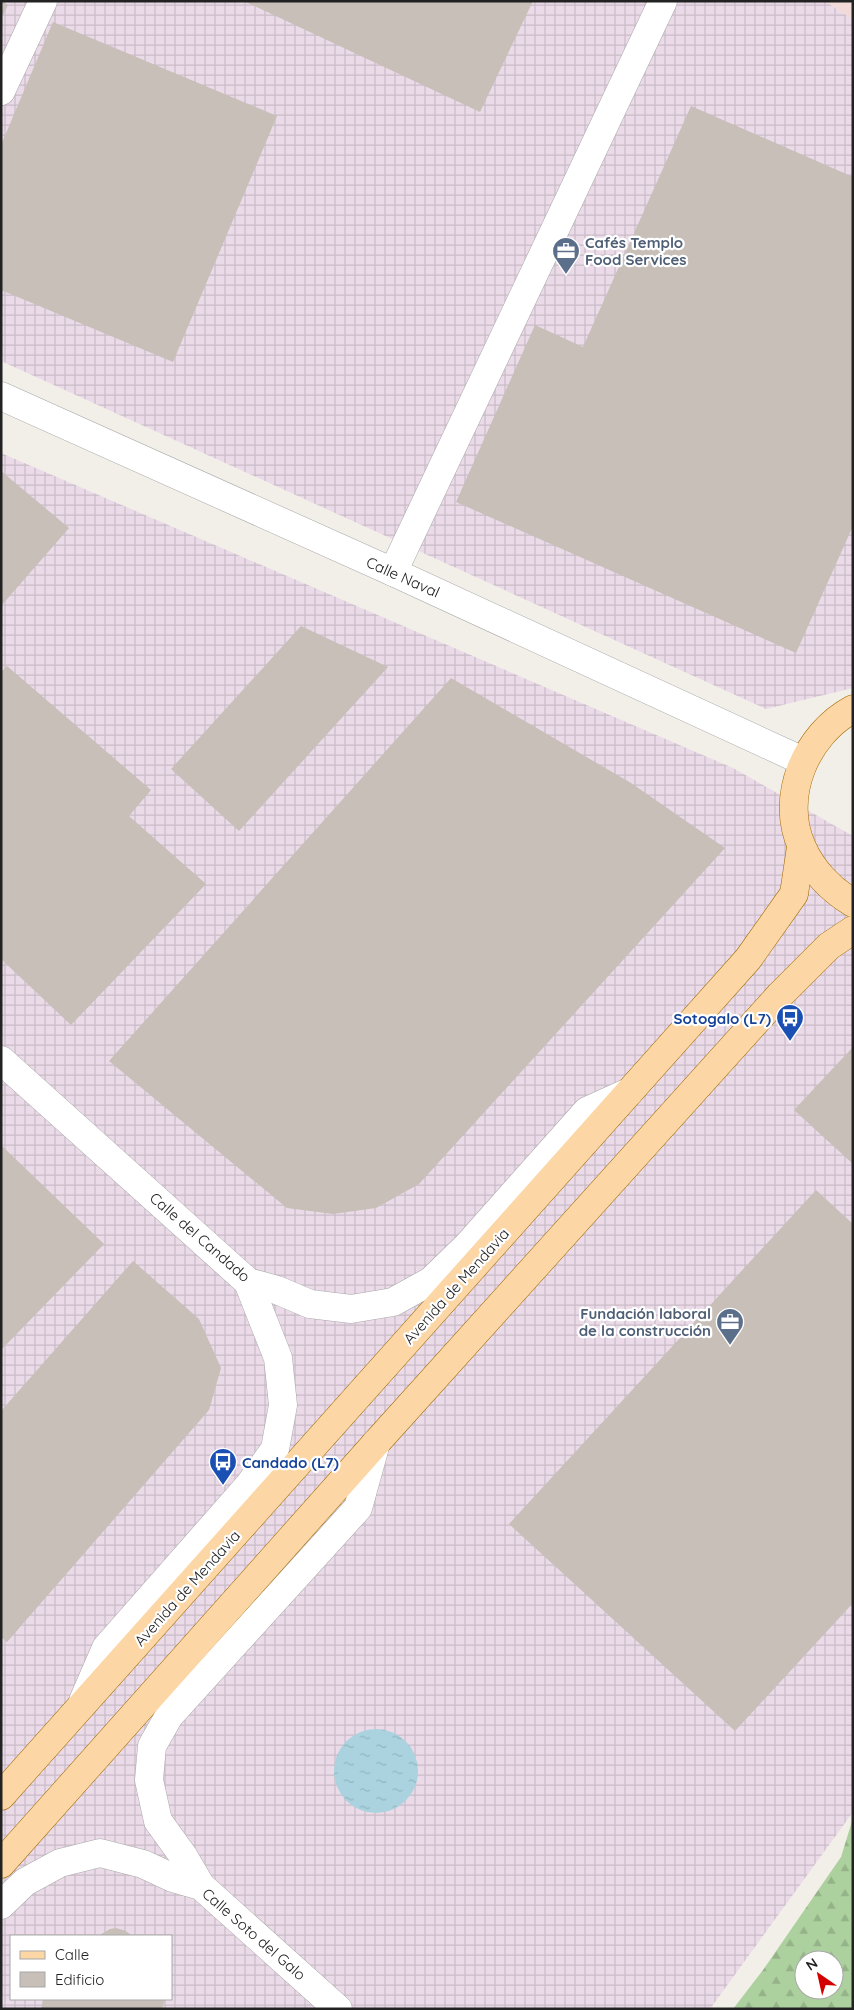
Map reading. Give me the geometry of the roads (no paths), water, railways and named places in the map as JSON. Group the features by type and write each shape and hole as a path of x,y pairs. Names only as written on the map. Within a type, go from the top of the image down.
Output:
{"main road":[{"path":"853,709 823,731 803,761 795,789 794,818 801,847 822,879 853,903"},
{"name":"Avenida de Mendavia","path":"1,1796 748,959 794,894 801,847"},
{"path":"1,1864 376,1443 779,996 830,946 853,930"}],"street":[{"path":"1,91 43,1"},
{"path":"393,572 664,1"},
{"name":"Calle Naval","path":"1,396 393,572 803,761"},
{"name":"Calle del Candado","path":"1,1060 248,1282 277,1290 310,1304 351,1309 393,1302 431,1281 468,1245 587,1111 629,1092"},
{"name":"Avenida de Mendavia","path":"80,1708 106,1648 250,1484 275,1449 283,1405 278,1358 248,1282"},
{"path":"201,1886 184,1857 158,1821 149,1780 152,1746 169,1716 358,1508 376,1443"},
{"name":"Calle Soto del Galo","path":"1,1906 25,1882 60,1863 100,1854 143,1864 173,1878 201,1886 338,2009"}],"water":[{"path":"376,1729 392,1732 406,1741 415,1755 418,1771 415,1787 406,1801 392,1810 376,1813 360,1810 346,1801 337,1787 334,1771 337,1755 346,1741 360,1732"}],"place":[{"name":"Cafés Templo Food Services","path":"566,275"},
{"name":"Sotogalo (L7)","path":"790,1042"},
{"name":"Fundación laboral de la construcción","path":"730,1346"},
{"name":"Candado (L7)","path":"223,1486"}]}
